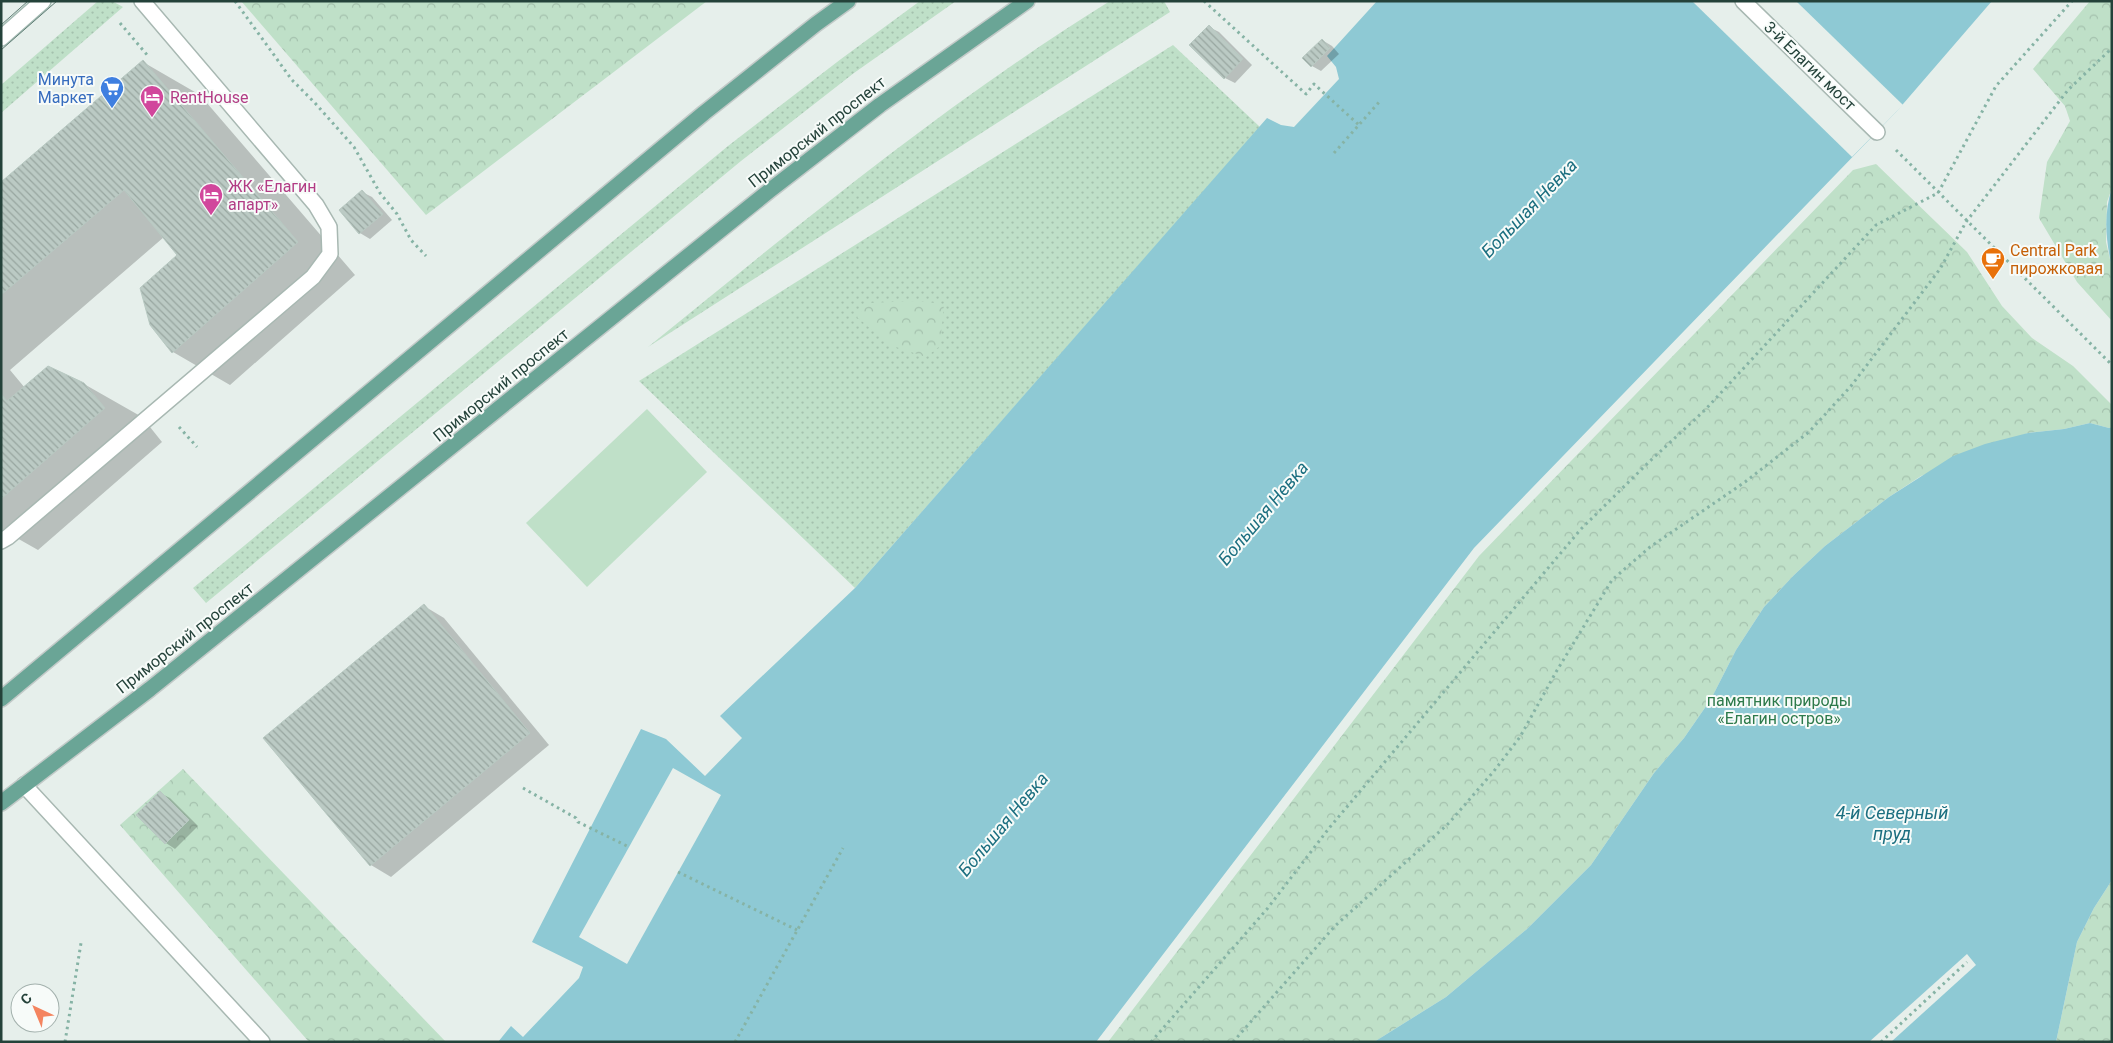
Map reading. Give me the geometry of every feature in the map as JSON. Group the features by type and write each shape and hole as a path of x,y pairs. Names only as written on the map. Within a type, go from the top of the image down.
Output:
{"main road":[{"path":"1,38 44,1"},
{"path":"1,541 313,277 330,254 329,228 316,205 142,1"},
{"path":"1,700 696,119 848,1"},
{"name":"Приморский проспект","path":"1,802 150,689 769,191 880,105 1027,1"},
{"name":"3-й Елагин мост","path":"1743,1 1877,132"},
{"path":"24,785 262,1042"}],"path":[{"path":"235,1 292,80 354,147 380,193 397,214 411,240 426,256"},
{"path":"1204,1 1306,94 1314,84 1359,125"},
{"path":"1151,1042 1266,909 1330,827 1581,529 1705,410 1876,225 1938,193 1996,86 2072,1"},
{"path":"120,23 148,56"},
{"path":"1233,1042 1335,926 1449,823 1494,772 1520,737 1612,580 1650,547 1745,482 1809,432 1851,386 1940,269 1966,222 2068,90 2112,48"},
{"path":"1334,153 1381,100"},
{"path":"1877,132 1966,222 2112,364"},
{"path":"523,788 576,818 578,822 629,847"},
{"path":"735,1042 843,848"},
{"path":"678,872 798,930"},
{"path":"65,1042 81,943"},
{"path":"1881,1042 1967,962"}],"green space":[{"path":"98,1 112,1 123,7 1,113 1,85"},
{"path":"241,1 707,1 426,215"},
{"path":"920,1 956,1 854,73 741,161 206,603 193,588 728,146"},
{"path":"1110,1 1164,1 1170,12 648,347 816,211 931,123 1049,40"},
{"path":"2090,1 2112,1 2112,188 2107,202 2106,242 2112,268 2112,321 2077,282 2039,218 2047,162 2070,121 2065,106 2033,69"},
{"path":"1173,45 1260,127 855,588 639,381"},
{"path":"1876,164 1967,252 2002,306 2032,338 2073,366 2112,405 2112,427 2109,428 2090,423 2064,429 2028,433 1921,476 1889,497 1825,546 1764,607 1736,650 1711,699 1684,738 1654,773 1591,865 1527,929 1446,997 1374,1042 1108,1042 1479,556 1853,170"},
{"path":"917,301 944,304 940,346 926,357 890,345 857,317 868,303"},
{"path":"647,409 707,472 587,587 526,523"},
{"path":"183,769 446,1042 309,1042 120,825"},
{"path":"2112,880 2112,1042 2056,1042 2077,942 2094,908"}],"water":[{"name":"Большая Невка","path":"1377,1 1992,1 1897,111 1474,548 1096,1042 498,1042 511,1026 523,1037 579,978 583,967 532,942 641,729 666,739 705,776 742,738 720,716 855,588 1267,118 1281,125 1294,127 1339,79 1336,67 1327,56"},
{"path":"2112,188 2112,268 2108,248 2106,218"},
{"name":"4-й Северный пруд","path":"2090,423 2109,428 2112,427 2112,880 2094,908 2077,942 2056,1042 1374,1042 1446,997 1527,929 1591,865 1654,773 1684,738 1711,699 1736,650 1764,607 1825,546 1889,497 1953,456 1985,444 2028,433 2064,429"}],"pier":[{"path":"1692,1 1796,1 1903,105 1852,157"},
{"path":"673,768 721,795 627,964 579,937"},
{"path":"1967,954 1976,965 1891,1042 1869,1042"}],"building":[{"path":"1209,25 1243,59 1224,79 1189,45"},
{"path":"1322,39 1330,48 1311,67 1302,58"},
{"name":"ЖК «Елагин апарт»","path":"143,60 298,242 172,353 150,325 140,288 177,255 124,190 1,295 1,182"},
{"path":"362,190 383,214 359,234 339,210"},
{"path":"48,366 84,383 105,408 1,499 1,394 7,401"},
{"path":"424,604 530,733 370,866 263,738"},
{"path":"160,791 189,820 165,844 136,815"}],"tram line":[{"path":"1,25 28,1"},
{"path":"1,50 57,1"}],"place":[{"name":"Минута Маркет","path":"112,109"},
{"name":"RentHouse","path":"152,118"},
{"name":"ЖК «Елагин апарт»","path":"211,216"},
{"name":"Central Park пирожковая","path":"1993,280"}],"park label":[{"name":"памятник природы «Елагин остров»","path":"1779,709"}]}
